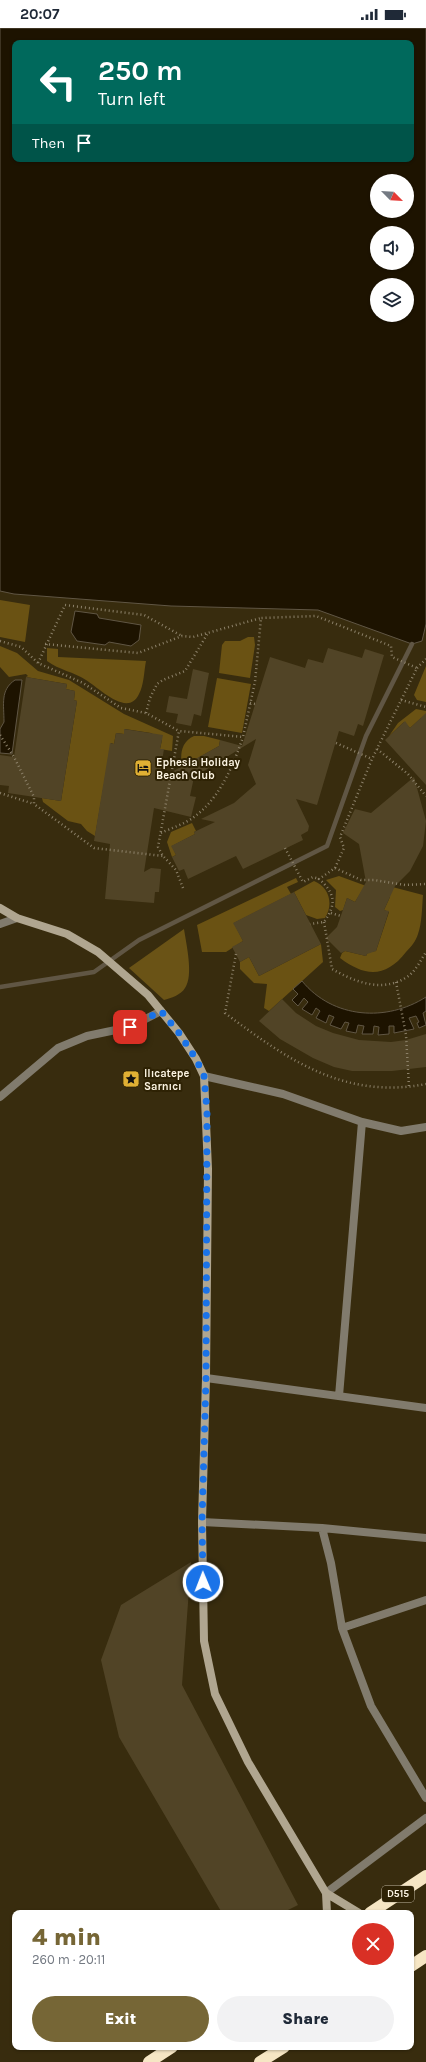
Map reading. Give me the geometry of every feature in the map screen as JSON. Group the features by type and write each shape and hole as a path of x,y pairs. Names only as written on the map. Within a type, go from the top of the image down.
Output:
{"highway":[{"name":"D515","path":"375,1910 426,1876"},
{"path":"414,1964 426,1956"},
{"path":"149,2062 167,2050"},
{"path":"260,2062 279,2050"}],"street":[{"path":"0,908 17,918 67,934 98,952 148,995 179,1033 196,1059 204,1076 208,1170 206,1378 202,1522 204,1641 215,1694 248,1762 326,1893 327,1910"},
{"path":"0,924 17,918"},
{"path":"0,1097 58,1048 87,1036 130,1027 161,1011"},
{"path":"204,1076 283,1094 362,1122 401,1131 426,1127"},
{"path":"339,1396 362,1122"},
{"path":"206,1378 426,1408"},
{"path":"202,1522 322,1528 426,1537"},
{"path":"322,1528 331,1563 342,1628 371,1706 426,1798"},
{"path":"342,1628 426,1600"},
{"path":"326,1893 426,1818"},
{"path":"326,1893 354,1910"}],"path":[{"path":"38,663 45,644 65,605 144,615 182,636 193,637 262,618 316,616 391,646 392,657 417,668"},
{"path":"161,833 193,818 212,802 234,763 243,737 255,682 262,618"},
{"path":"146,713 150,698 157,684 185,671 208,633"},
{"path":"45,644 138,653 182,636"},
{"path":"0,641 21,647 38,663 82,683 121,708 146,713 179,731 243,737"},
{"path":"319,879 335,868 344,848 340,837 371,758 377,749 417,668 426,660"},
{"path":"401,700 426,707"},
{"path":"250,703 255,704"},
{"path":"179,731 158,847 163,856 176,870 183,888"},
{"path":"0,735 12,754 34,797 34,804"},
{"path":"336,743 371,758"},
{"path":"377,749 408,774 426,796"},
{"path":"160,772 171,774"},
{"path":"0,793 34,804 94,848 163,856"},
{"path":"285,848 303,882 313,878 319,879 329,888 333,896 331,913 324,922 310,924"},
{"path":"335,868 361,880 374,880 406,885 426,884"},
{"path":"331,913 341,916"},
{"path":"324,922 332,969 351,980 373,985 390,984 396,982 408,977 426,952"},
{"path":"236,954 225,1012 276,1050 316,1072 353,1084 394,1088 426,1084"},
{"path":"396,982 406,1035 409,1087"}],"shaded area":[{"path":"0,28 426,28 426,624 422,641 412,644 318,610 171,606 14,594 0,591"},
{"path":"0,600 30,605 25,642 0,637"},
{"path":"75,611 97,614 99,618 141,625 139,640 131,646 109,642 105,645 77,641 71,632"},
{"path":"248,637 254,637 255,645 250,678 219,673 222,645 225,641 240,641"},
{"path":"0,646 17,653 38,671 69,680 124,714 173,736 172,751 160,749 162,740 151,733 125,729 124,734 116,733 114,744 111,743 95,836 87,831 81,824 68,821 43,802 42,798 61,801 77,701 74,700 75,691 66,689 67,684 26,677 28,676 26,674 9,677 0,667"},
{"path":"47,648 58,649 58,657 146,661 141,690 134,701 128,703 113,699 81,677 56,667 47,661"},
{"path":"426,666 426,702 417,700 414,695"},
{"path":"217,678 251,684 242,733 208,727"},
{"path":"15,680 22,680 12,754 0,753 0,729 4,722 5,693 10,684"},
{"path":"416,709 426,711 426,723 421,718 410,728 404,722 389,736 398,723"},
{"path":"194,736 204,736 220,740 219,746 182,767 182,749 186,742"},
{"path":"192,823 196,831 194,832 195,834 172,846 176,855 172,857 167,842 171,832"},
{"path":"339,876 369,887 381,884 423,895 421,920 417,937 410,948 391,967 375,972 367,971 358,969 340,958 342,953 345,951 366,956 368,952 376,951 389,912 384,910 390,897 363,889 355,902 347,898 343,910 340,911 335,907 336,890 326,880"},
{"path":"296,878 298,882 287,887 291,894 234,923 243,941 226,952 202,952 197,925"},
{"path":"314,881 323,887 328,896 329,907 325,918 317,919 306,915 294,892"},
{"path":"184,929 189,959 188,983 181,993 164,1000 129,968"},
{"path":"321,944 323,962 269,1011 264,1008 267,984 254,983 240,969 240,962 249,957 259,976"},
{"path":"302,981 315,994 329,1003 361,1013 378,1013 395,1010 411,1005 426,997 426,1011 423,1013 426,1025 419,1028 417,1023 419,1022 416,1016 409,1018 414,1029 394,1033 394,1026 389,1026 389,1034 378,1035 379,1027 374,1026 373,1034 362,1034 364,1026 358,1025 356,1033 346,1031 349,1023 345,1022 341,1029 330,1025 334,1017 329,1015 326,1023 316,1018 320,1011 316,1008 312,1015 302,1009 308,1002 304,998 298,1006 292,1000 298,994 293,989"}],"building":[{"path":"328,648 362,658 365,649 384,655 363,726 358,724 354,736 339,731 317,805 296,799 309,826 308,831 301,835 303,840 243,869 236,856 188,879 184,869 179,871 172,857 176,855 171,846 195,834 194,832 215,822 201,819 234,803 256,784 248,765 256,739 194,777 190,796 196,797 191,817 154,808 144,872 151,868 161,869 159,892 155,892 154,903 105,899 110,844 94,841 110,743 114,744 116,733 124,734 124,729 163,735 160,749 164,749 159,779 219,746 220,740 242,746 270,657 305,668 308,659 323,663"},
{"path":"193,669 209,673 201,716 194,714 191,726 176,723 178,714 166,712 169,696 187,699"},
{"path":"26,677 67,684 66,689 75,691 74,700 77,701 61,801 8,793 9,786 0,785 0,755 14,757"},
{"path":"426,713 426,785 385,740 405,721 410,728"},
{"path":"414,777 426,821 423,846 410,871 395,886 384,910 389,911 376,951 367,954 366,956 345,951 341,953 326,938 337,927 347,898 355,902 366,882 359,844 343,833 355,809 371,813"},
{"path":"294,892 321,944 259,976 249,957 240,962 232,947 243,941 233,923"},
{"path":"282,999 296,1013 316,1026 333,1033 359,1040 391,1042 406,1040 426,1034 426,1067 392,1071 352,1071 334,1067 313,1058 280,1039 259,1021"},
{"path":"191,1562 182,1685 298,1905 288,1910 220,1910 119,1737 101,1660 121,1605"}],"waterway":[{"path":"0,987 94,972 139,940 327,846 366,736 412,644"}],"place":[{"name":"Ephesia Holiday Beach Club","path":"143,768"},
{"name":"Ilıcatepe Sarnıcı","path":"131,1079"}],"route":[{"path":"130,1027 161,1011 179,1033 196,1059 204,1076 207,1111 208,1170 206,1378 202,1522 203,1582"}]}
